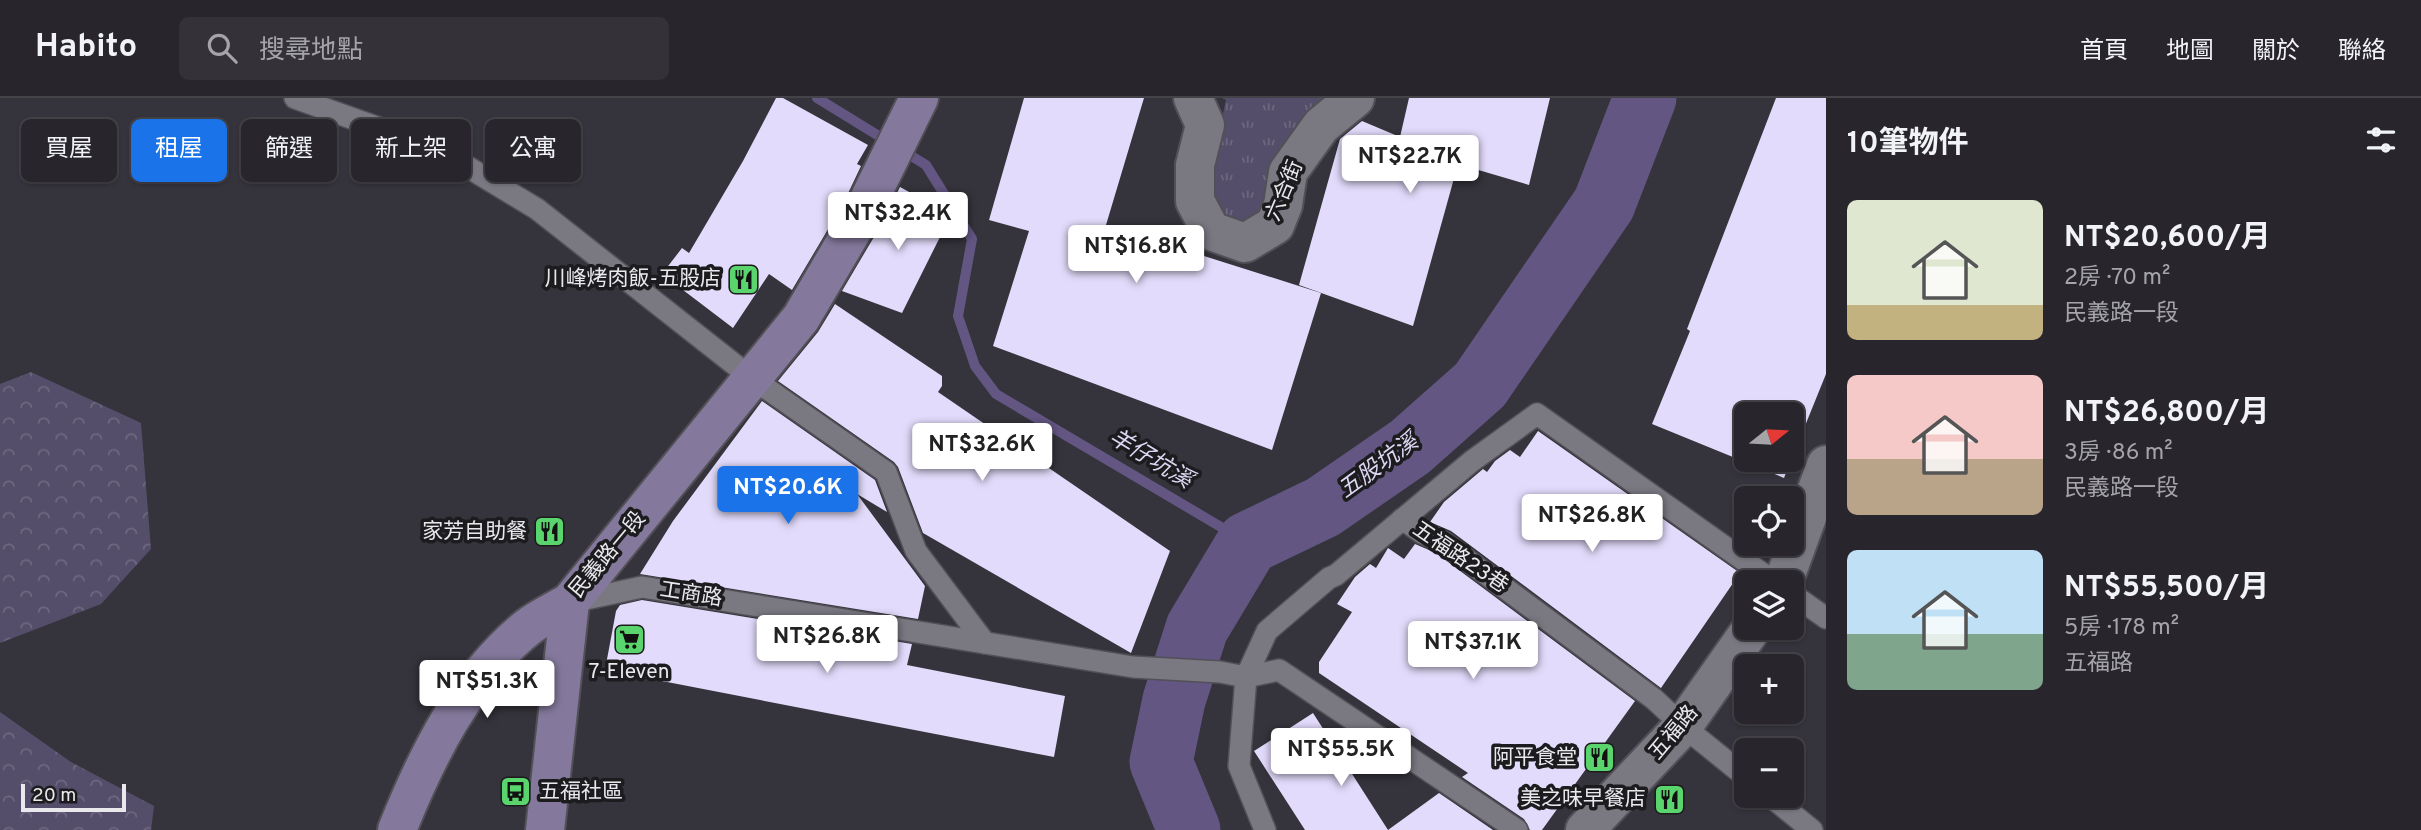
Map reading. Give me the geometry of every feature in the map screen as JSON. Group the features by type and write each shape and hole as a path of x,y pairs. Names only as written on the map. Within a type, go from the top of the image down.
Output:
{"main road":[{"name":"民義路一段","path":"397,830 440,734 493,659 530,625 570,603 753,379 807,306 862,214 919,98"},
{"path":"545,830 570,603"}],"street":[{"name":"六合街","path":"1193,98 1205,125 1195,165 1195,201 1211,231 1245,243 1275,225 1283,205 1288,172 1321,126 1354,98"},
{"path":"1788,570 1826,465"},
{"name":"五福路","path":"1586,830 1684,726 1744,640"}],"lane":[{"path":"295,98 438,149 537,209 753,379 886,472 916,551 985,643"},
{"path":"1265,830 1239,766 1246,677 1267,631 1402,519 1536,414 1758,570"},
{"name":"五福路23巷","path":"1402,519 1422,533 1443,542 1654,699 1734,767"},
{"name":"工商路","path":"570,603 642,587 1133,667 1220,672 1246,677"},
{"path":"1804,602 1826,618"},
{"path":"1246,677 1279,670 1517,830"},
{"path":"1785,808 1812,830"}],"green space":[{"path":"1222,98 1337,98 1273,214 1246,231 1219,223 1205,195 1226,100"},
{"path":"31,372 141,423 151,549 101,604 0,643 0,384"},
{"path":"0,712 71,762 154,806 151,830 0,830"}],"building":[{"path":"776,98 783,98 868,145 857,164 861,166 843,204 792,290 769,274 733,328 662,274 682,248 689,253"},
{"path":"1024,98 1144,98 1106,225 1321,293 1272,450 993,346 1029,231 989,220"},
{"path":"1409,98 1550,98 1529,185 1458,164 1413,326 1299,285 1340,139 1362,121 1400,137"},
{"path":"1776,98 1826,98 1826,374 1804,428 1804,402 1734,402 1734,458 1652,424 1690,331 1687,329"},
{"path":"900,187 951,215 902,313 842,291"},
{"path":"835,304 942,376 942,386 938,392 1170,551 1131,653 923,533 894,462 778,381 818,332"},
{"path":"762,401 875,480 887,512 857,494 925,586 918,619 640,574 673,521"},
{"path":"1538,431 1736,570 1734,582 1661,688 1451,531 1430,522 1444,502 1483,469 1487,472 1495,461 1510,450 1520,457"},
{"path":"1769,472 1786,472 1784,478"},
{"path":"1415,544 1436,553 1635,701 1542,830 1530,830 1524,819 1462,777 1468,773 1319,673 1319,662 1352,612 1337,604 1355,577 1370,564 1376,568 1388,548 1404,559"},
{"path":"642,600 912,644 907,665 1065,696 1054,757 605,670 616,611 620,605"},
{"path":"1313,713 1388,830 1305,830 1254,751"},
{"path":"1439,793 1493,830 1388,830"}],"waterway":[{"name":"羊仔坑溪","path":"817,98 926,165 972,239 958,316 975,366 996,394 1248,543"},
{"name":"五股坑溪","path":"1189,830 1161,762 1174,700 1197,628 1248,543 1323,507 1410,447 1480,385 1604,204 1645,98"}],"place":[{"name":"川峰烤肉飯-五股店","path":"744,279"},
{"name":"家芳自助餐","path":"550,532"},
{"name":"7-Eleven","path":"629,640"},
{"name":"阿平食堂","path":"1600,758"},
{"name":"五福社區","path":"516,792"},
{"name":"美之味早餐店","path":"1669,799"}]}
